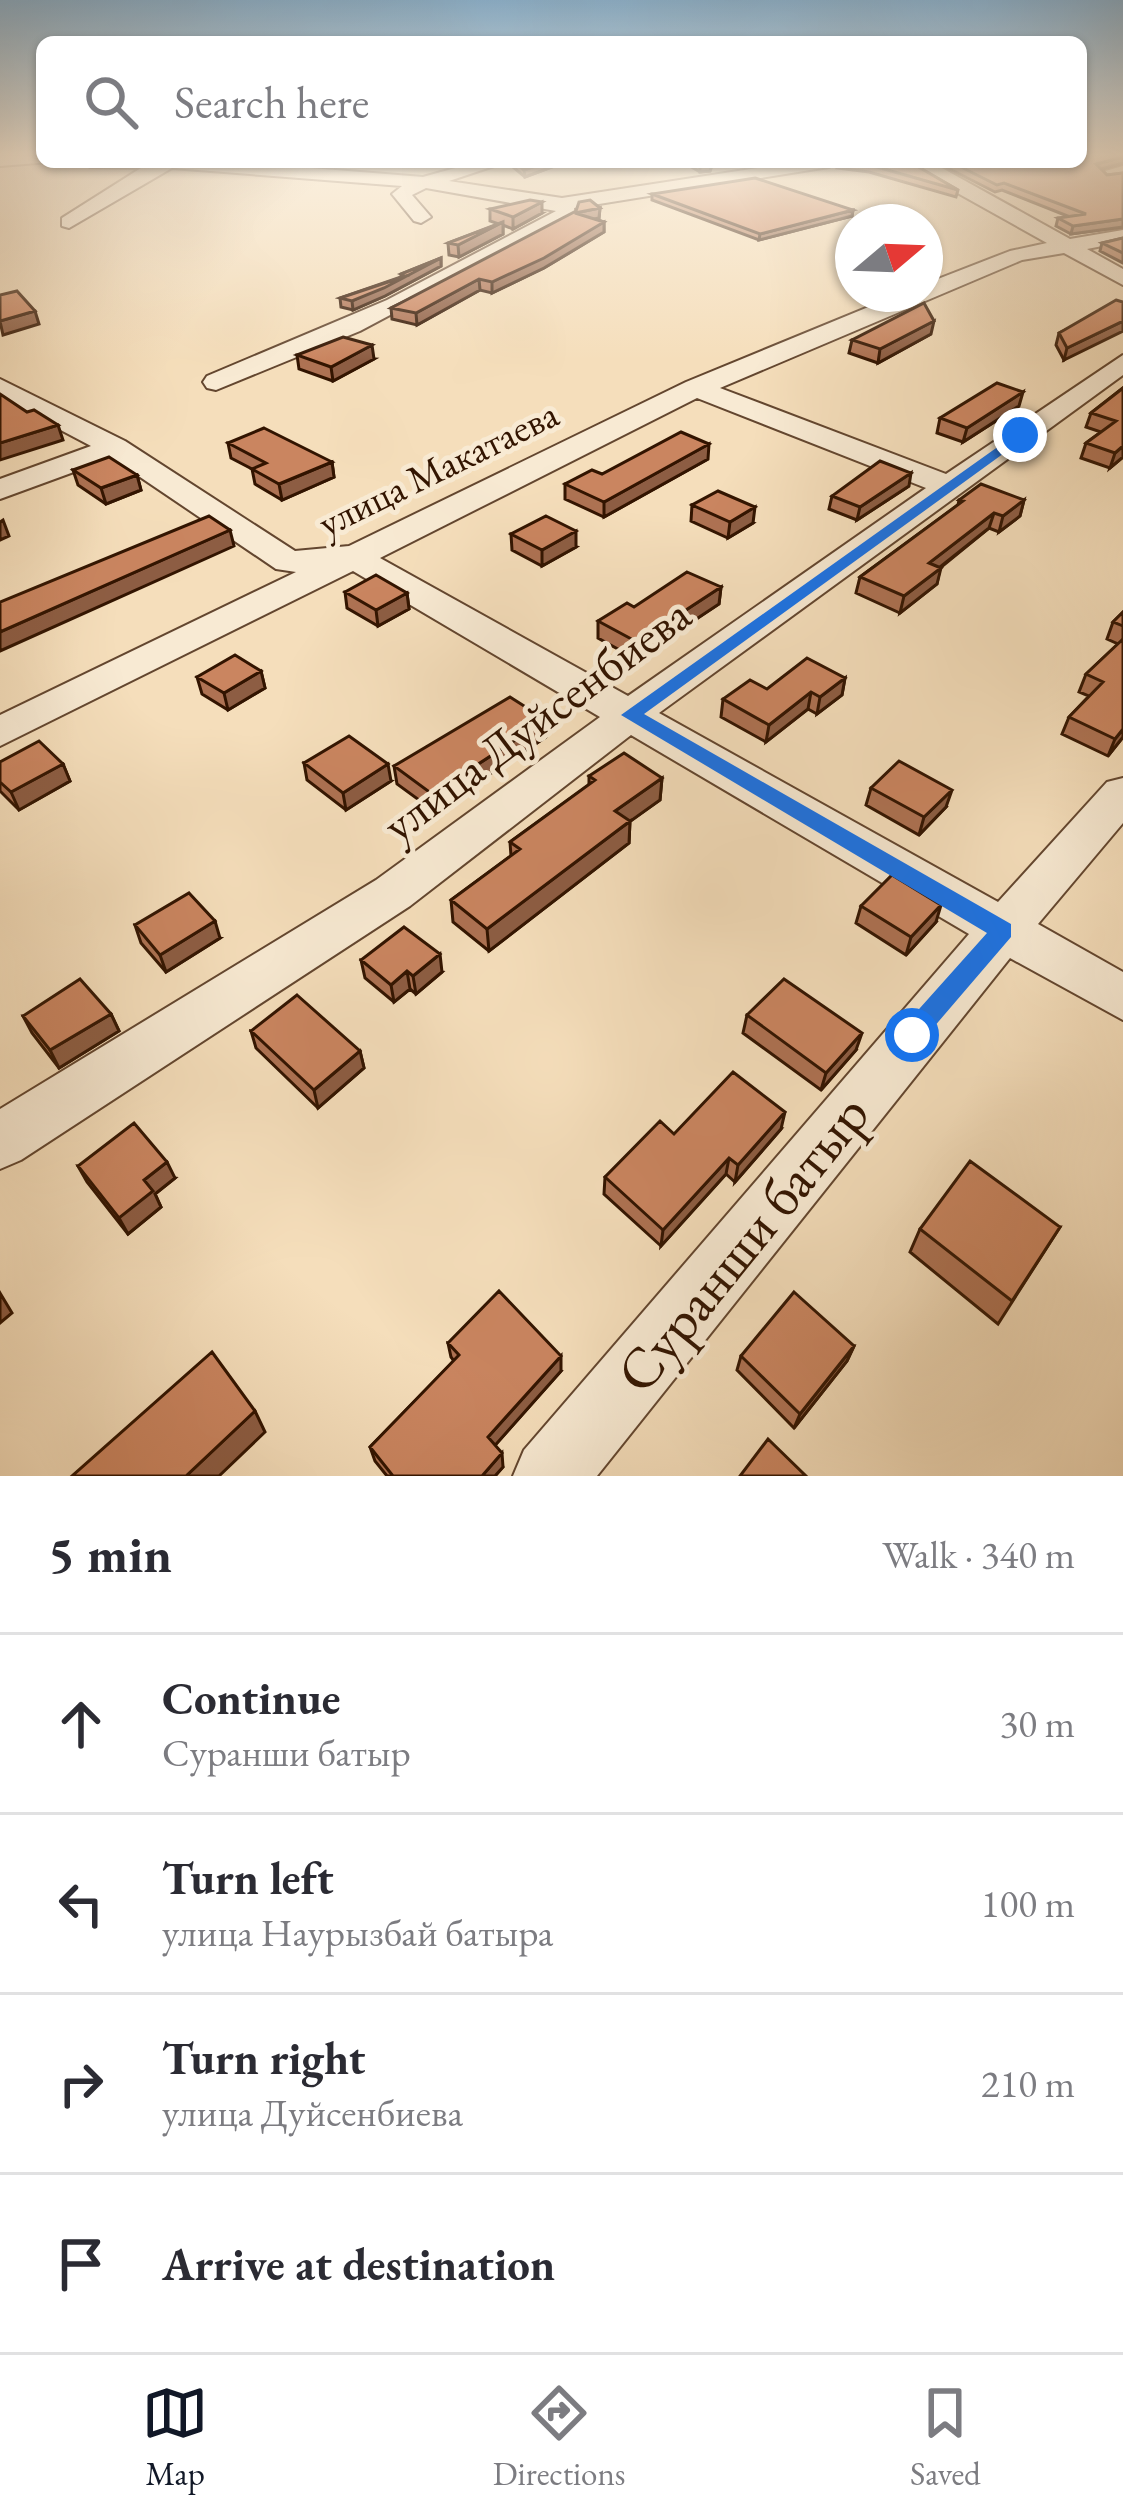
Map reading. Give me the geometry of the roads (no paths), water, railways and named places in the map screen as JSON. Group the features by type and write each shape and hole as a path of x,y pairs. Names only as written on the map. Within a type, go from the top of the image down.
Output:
{"street":[{"path":"215,382 287,356 426,292 549,223"},
{"path":"1023,223 1123,278"},
{"name":"улица Макатаева","path":"943,285 1017,256 1123,236"},
{"name":"улица Макатаева","path":"0,732 696,388 877,312"},
{"name":"улица Дуйсенбиева","path":"0,1141 393,893 947,485 1123,363"},
{"path":"0,387 115,447 289,562 352,556 1123,998"},
{"path":"696,388 947,485"},
{"path":"0,490 115,447"},
{"name":"Суранши батыр","path":"550,1476 1123,793"}]}
